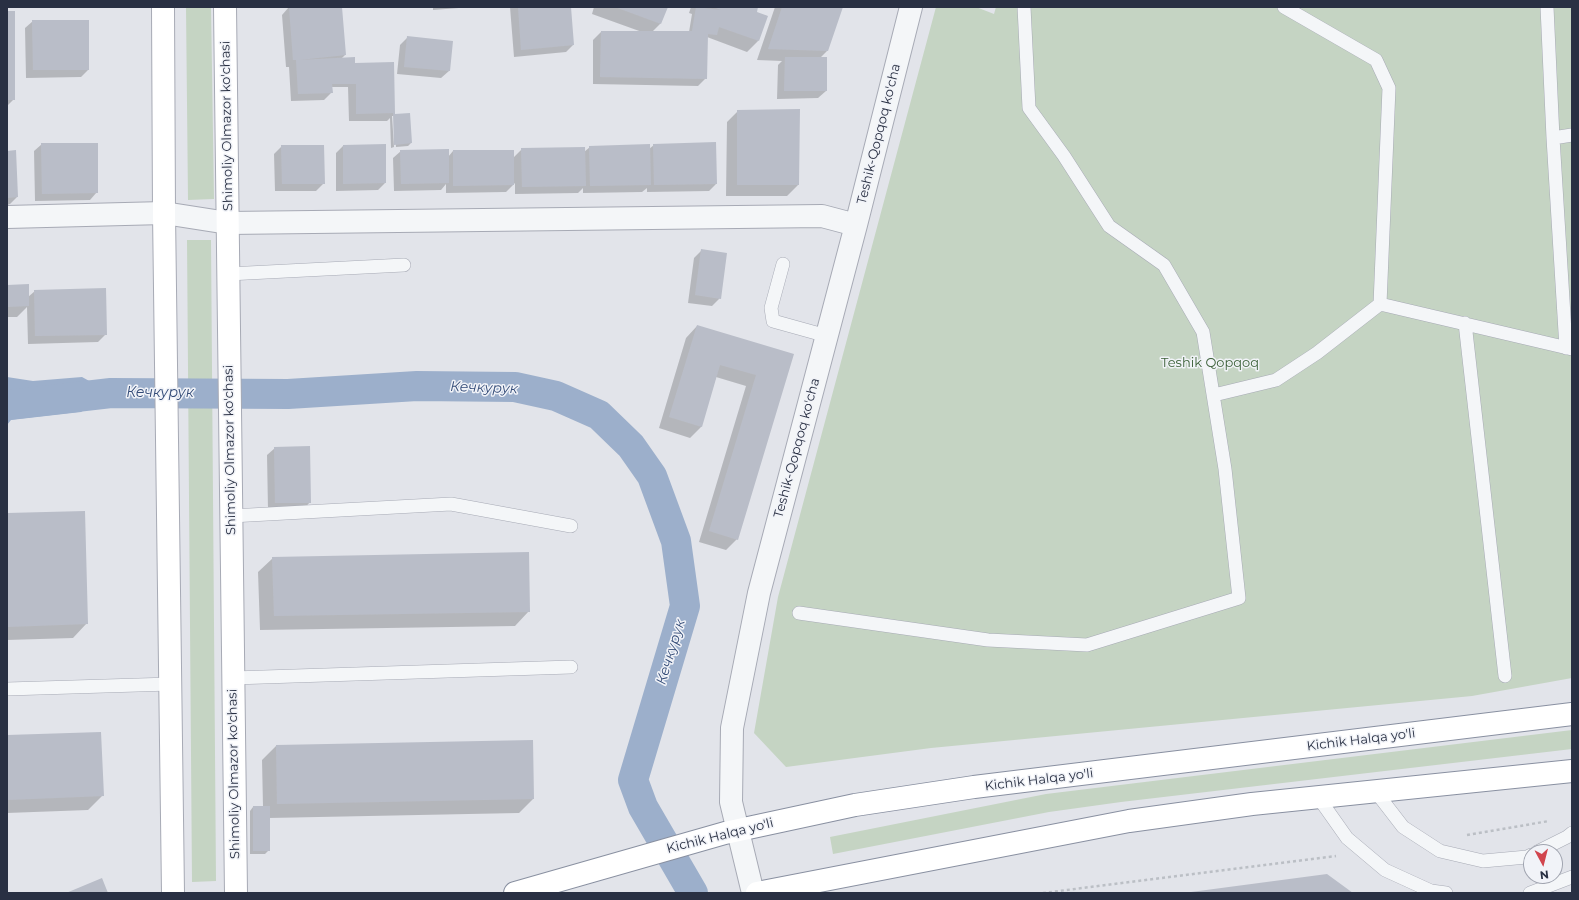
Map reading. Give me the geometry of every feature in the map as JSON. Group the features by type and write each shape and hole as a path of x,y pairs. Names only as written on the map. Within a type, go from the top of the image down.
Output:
{"main road":[{"path":"163,7 164,213 173,893"},
{"name":"Shimoliy Olmazor ko'chasi","path":"225,7 236,893"},
{"name":"Kichik Halqa yo'li","path":"515,893 731,832 855,805 974,788 1572,714"},
{"path":"757,893 1129,821 1252,804 1572,771"}],"street":[{"name":"Teshik-Qopqoq ko'cha","path":"753,893 731,832 732,728 760,592 856,225 911,7"},
{"path":"7,217 164,213 228,223 822,216 856,225"}],"lane":[{"path":"799,613 988,640 1087,645 1239,598 1214,395 1203,332 1164,265 1109,226 1064,156 1029,108 1024,7"},
{"path":"1284,7 1376,60 1388,88 1380,304"},
{"path":"1380,304 1569,349 1553,138 1547,7"},
{"path":"1553,138 1572,135"},
{"path":"783,264 771,308 773,321 827,336"},
{"path":"228,274 404,265"},
{"path":"1214,395 1276,380 1317,353 1380,304"},
{"path":"1465,324 1505,676"},
{"path":"231,516 451,504 571,526"},
{"path":"233,678 572,667"},
{"path":"7,689 171,684"},
{"path":"1376,792 1403,827 1440,851 1483,861 1523,856"},
{"path":"1318,797 1347,838 1385,870 1431,891 1446,893"},
{"path":"1553,844 1572,833"},
{"path":"1530,893 1572,877"}],"path":[{"path":"1462,835 1556,820"},
{"path":"1042,893 1337,856"}],"green space":[{"path":"186,7 211,7 214,199 188,200"},
{"name":"Teshik Qopqoq","path":"936,7 976,7 994,14 996,7 1572,7 1572,678 1472,696 931,748 786,767 754,733 778,597"},
{"path":"187,240 211,240 216,881 192,882"},
{"path":"1572,730 1572,749 1121,802 1049,812 833,854 830,837 1046,794"}],"water":[{"path":"7,377 33,381 82,377 111,393 81,412 11,420 7,425"}],"building":[{"path":"289,7 342,7 346,55 299,60 355,57 355,63 394,62 395,114 410,113 412,143 394,145 393,113 356,114 356,84 332,84 333,93 298,94 296,60 293,60"},
{"path":"518,7 571,7 574,45 521,50"},
{"path":"615,7 668,7 661,24"},
{"path":"696,7 721,10 713,7 758,7 757,12 768,16 759,41 719,27 717,35 708,34 707,79 600,77 601,31 692,31"},
{"path":"782,7 843,7 828,51 768,49"},
{"path":"7,11 15,11 15,100 7,100"},
{"path":"32,20 89,20 89,70 33,70"},
{"path":"407,36 453,41 450,71 404,67"},
{"path":"785,57 827,57 827,91 784,91"},
{"path":"800,109 799,185 737,185 737,110"},
{"path":"716,142 717,184 654,185 653,144"},
{"path":"41,143 98,143 98,193 42,194"},
{"path":"386,144 386,183 343,184 343,145"},
{"path":"650,144 651,185 590,186 589,146"},
{"path":"281,145 324,145 325,184 282,184"},
{"path":"585,147 586,186 522,187 521,148"},
{"path":"449,149 449,183 401,184 400,150"},
{"path":"16,150 18,197 7,198 7,151"},
{"path":"453,150 514,150 514,185 453,186"},
{"path":"701,249 727,253 721,299 695,295"},
{"path":"29,284 29,306 7,307 7,285"},
{"path":"106,288 107,335 35,336 34,290"},
{"path":"697,325 794,354 738,540 709,531 756,375 720,365 702,427 669,417"},
{"path":"310,446 311,503 275,503 274,447"},
{"path":"85,511 88,624 7,627 7,513"},
{"path":"529,552 530,612 274,616 272,557"},
{"path":"101,732 104,796 7,800 7,735"},
{"path":"533,740 534,799 277,804 276,745"},
{"path":"253,806 270,806 270,851 253,851"},
{"path":"1327,874 1353,893 1191,893 1191,892"},
{"path":"102,878 108,893 66,893"}],"waterway":[{"name":"Кечкурук","path":"7,405 111,393 288,394 417,386 515,387 556,396 599,415 631,446 652,476 676,541 685,606 633,780 643,807 693,893"}]}
